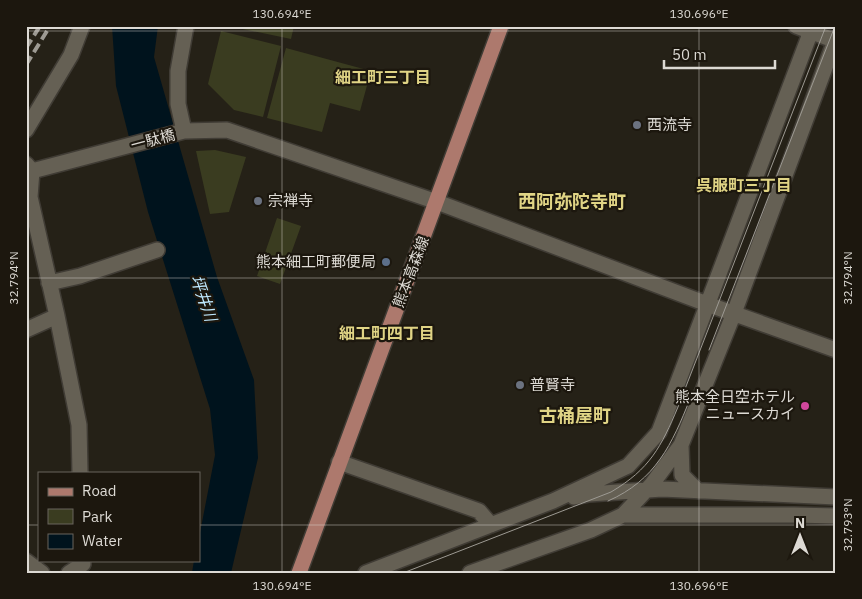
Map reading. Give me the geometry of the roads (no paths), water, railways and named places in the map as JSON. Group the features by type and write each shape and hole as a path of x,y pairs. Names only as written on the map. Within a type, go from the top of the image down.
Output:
{"main road":[{"name":"熊本高森線","path":"299,573 501,26"}],"street":[{"path":"26,130 71,56 82,26"},
{"path":"184,131 178,104 178,71 186,26"},
{"path":"470,573 591,530 623,515 646,490 681,445 734,313 835,40 812,29 796,26"},
{"path":"366,573 553,501 628,466 659,432 812,29"},
{"name":"一駄橋","path":"29,168 121,148 184,131 227,130 437,202 707,304 836,350"},
{"path":"29,168 30,197 79,425 80,472"},
{"path":"49,283 80,276 157,250"},
{"path":"26,330 57,316"},
{"path":"681,445 682,475 698,491"},
{"path":"339,462 479,511 491,525"},
{"path":"553,501 588,494 662,489 836,497"},
{"path":"623,515 795,514 836,516"},
{"path":"26,561 42,573"},
{"path":"69,573 83,566"}],"water":[{"name":"坪井川","path":"112,26 158,26 154,57 217,277 254,380 258,458 231,573 192,573 194,562 200,562 200,533 215,455 210,409 148,212 116,86"}],"tram line":[{"path":"403,573 611,492 636,475 653,456 666,434 678,407 826,26"},
{"path":"709,350 835,26"},
{"path":"608,501 639,483 660,459 669,446 690,399"}],"railway":[{"path":"26,48 40,26"},
{"path":"26,65 50,26"}],"place":[{"name":"西流寺","path":"637,125"},
{"name":"宗禅寺","path":"258,201"},
{"name":"熊本細工町郵便局","path":"386,262"},
{"name":"普賢寺","path":"520,385"},
{"name":"熊本全日空ホテル ニュースカイ","path":"805,406"}],"district":[{"name":"細工町三丁目","path":"383,77"},
{"name":"呉服町三丁目","path":"744,185"},
{"name":"西阿弥陀寺町","path":"572,202"},
{"name":"細工町四丁目","path":"387,333"},
{"name":"古桶屋町","path":"575,416"}]}
